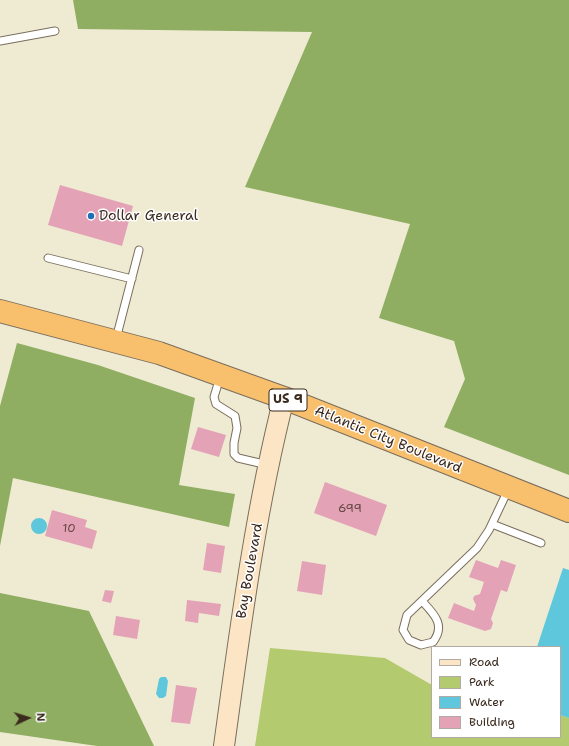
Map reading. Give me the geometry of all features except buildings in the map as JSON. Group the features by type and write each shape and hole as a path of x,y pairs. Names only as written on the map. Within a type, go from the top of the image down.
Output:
{"highway":[{"name":"Atlantic City Boulevard","path":"0,311 159,353 284,398 569,511"}],"street":[{"name":"Bay Boulevard","path":"224,746 248,570 284,398"}],"lane":[{"path":"0,41 55,31"},
{"path":"115,341 140,250"},
{"path":"48,258 132,279"},
{"path":"220,375 214,397 216,404 235,416 237,428 234,443 234,454 238,458 270,465"},
{"path":"422,601 438,619 440,629 433,642 420,645 409,640 403,630 407,615 478,548 492,524 509,488"},
{"path":"492,524 542,543"}],"green space":[{"path":"73,0 569,0 569,475 444,427 465,379 454,341 379,318 410,224 245,187 312,32 78,29"},
{"path":"17,343 98,365 195,398 179,485 235,494 229,527 13,478 0,546 0,406"},
{"path":"0,593 89,611 154,746 97,746 0,732"},
{"path":"270,648 385,658 431,684 431,738 561,738 561,715 569,718 569,746 255,746"}],"water":[{"path":"39,518 46,523 47,526 42,533 39,534 32,529 31,526 36,519"},
{"path":"563,568 569,570 569,718 561,715 561,646 537,646"},
{"path":"161,677 166,677 168,681 166,696 159,698 156,694 159,679"}],"place":[{"name":"Dollar General","path":"91,216"}]}
